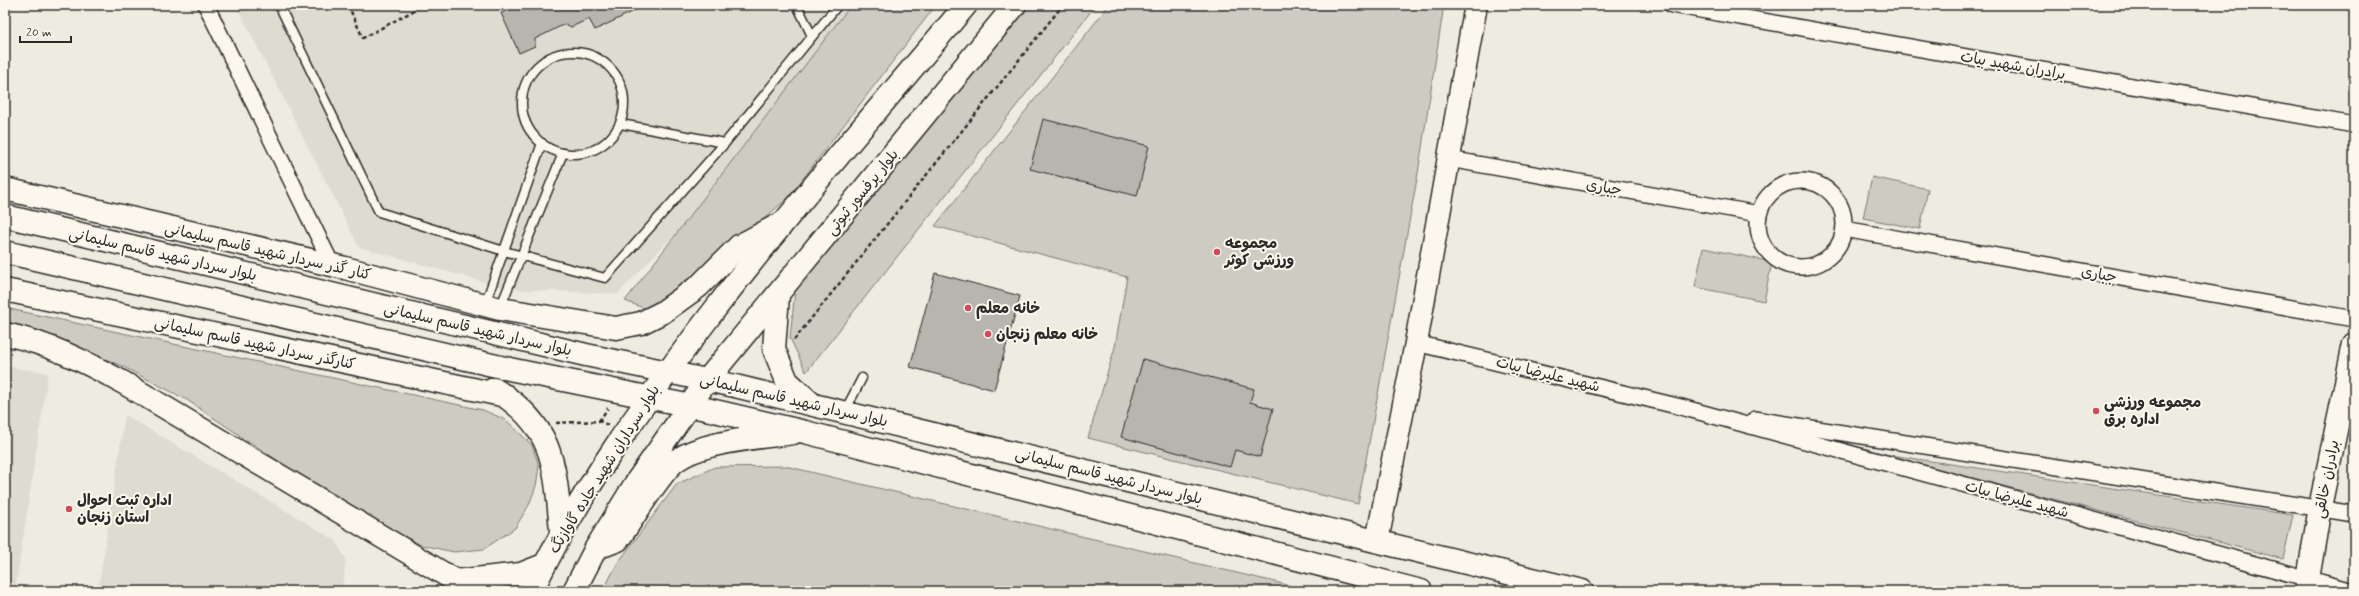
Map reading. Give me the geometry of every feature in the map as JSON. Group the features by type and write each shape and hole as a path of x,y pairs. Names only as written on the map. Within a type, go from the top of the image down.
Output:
{"main road":[{"path":"668,371 782,223 966,5"},
{"name":"بلوار پرفسور ثبوتی","path":"708,379 1015,5"},
{"path":"1377,542 1416,343 1476,5"},
{"name":"کنار گذر سردار شهید قاسم سلیمانی","path":"5,189 332,265 491,307 616,328 641,323 663,312 699,286 739,246 782,223"},
{"name":"بلوار سردار شهید قاسم سلیمانی","path":"5,216 586,355 708,379 1582,591"},
{"name":"بلوار سردار شهید قاسم سلیمانی","path":"5,252 431,352 805,432 1421,591"},
{"name":"کنارگذر سردار شهید قاسم سلیمانی","path":"5,290 506,396"},
{"path":"778,295 774,349 786,380 812,404"},
{"path":"204,333 431,352 506,396 524,410 536,424 550,450 555,470 562,531"},
{"path":"5,334 50,348 85,362 118,380 462,586 521,574 544,564"},
{"name":"برادران خالقی","path":"2307,585 2320,507 2354,344"},
{"name":"بلوار سرداران شهید جاده گاوازنگ","path":"532,591 544,564 562,531 647,398 668,371"},
{"path":"574,591 596,548 637,481 708,379"},
{"path":"596,548 618,540 669,467 684,455 728,443 805,432"}],"street":[{"path":"206,5 332,265"},
{"name":"برادران شهید بیات","path":"1672,5 2354,125"},
{"name":"جباری","path":"1449,159 1759,214"},
{"path":"1799,181 1818,184 1833,195 1842,211 1844,229 1835,251 1817,265 1793,267 1772,257 1760,238 1759,214 1767,197 1781,186 1799,181"},
{"name":"جباری","path":"1844,229 2354,319"},
{"name":"شهید علیرضا بیات","path":"1416,343 1681,407 2307,585 2354,591"},
{"name":"شهید علیرضا بیات","path":"1681,407 2320,507 2354,514"}],"lane":[{"path":"280,5 379,212 504,251 522,254 605,278 725,143 838,5"},
{"path":"796,5 812,36"},
{"path":"564,53 587,53 603,61 616,73 623,89 625,106 621,124 611,138 597,149 580,154 563,153 542,143 530,130 523,114 522,96 527,80 538,66 552,56 564,53"},
{"path":"621,124 725,143"},
{"path":"491,307 489,292 542,143"},
{"path":"491,307 522,254 563,153"},
{"path":"844,412 862,378"}],"path":[{"path":"348,5 363,38 424,5"},
{"path":"792,344 1063,5"}],"shaded area":[{"path":"236,5 857,5 728,178 618,294 509,289 359,247"},
{"path":"851,5 936,5 788,198 718,258 646,309 625,301"},
{"path":"1027,5 1096,5 806,372 790,338 795,290"},
{"name":"مجموعه ورزشی کوثر","path":"1109,5 1444,5 1418,173 1358,504 1088,438 1115,347 1127,277 935,226"},
{"path":"1872,177 1928,189 1920,229 1863,218"},
{"path":"1703,248 1772,262 1764,301 1695,287"},
{"path":"5,308 483,410 506,420 532,445 539,466 536,486 529,505 515,528 484,549 454,552 421,545 369,518 302,477 187,400 124,367 41,331 5,321"},
{"path":"5,366 48,373 15,591 5,591"},
{"path":"125,415 335,540 346,559 342,591 98,591"},
{"path":"1877,453 2293,515 2283,559"},
{"path":"785,466 1313,591 603,591 617,564 677,484 715,467"}],"building":[{"path":"526,5 646,5 595,30 589,19 571,27 565,24 535,39 535,46 519,53 501,13 517,6 524,9"},
{"path":"1043,119 1149,146 1137,196 1030,169"},
{"path":"935,273 1020,296 994,390 910,367"},
{"path":"1143,359 1254,389 1250,402 1273,409 1260,457 1235,450 1230,467 1121,437"}],"place":[{"name":"مجموعه ورزشی کوثر","path":"1217,252"},
{"name":"خانه معلم","path":"968,308"},
{"name":"خانه معلم زنجان","path":"988,334"},
{"name":"مجموعه ورزشی اداره برق","path":"2096,411"},
{"name":"اداره ثبت احوال استان زنجان","path":"69,509"}]}
